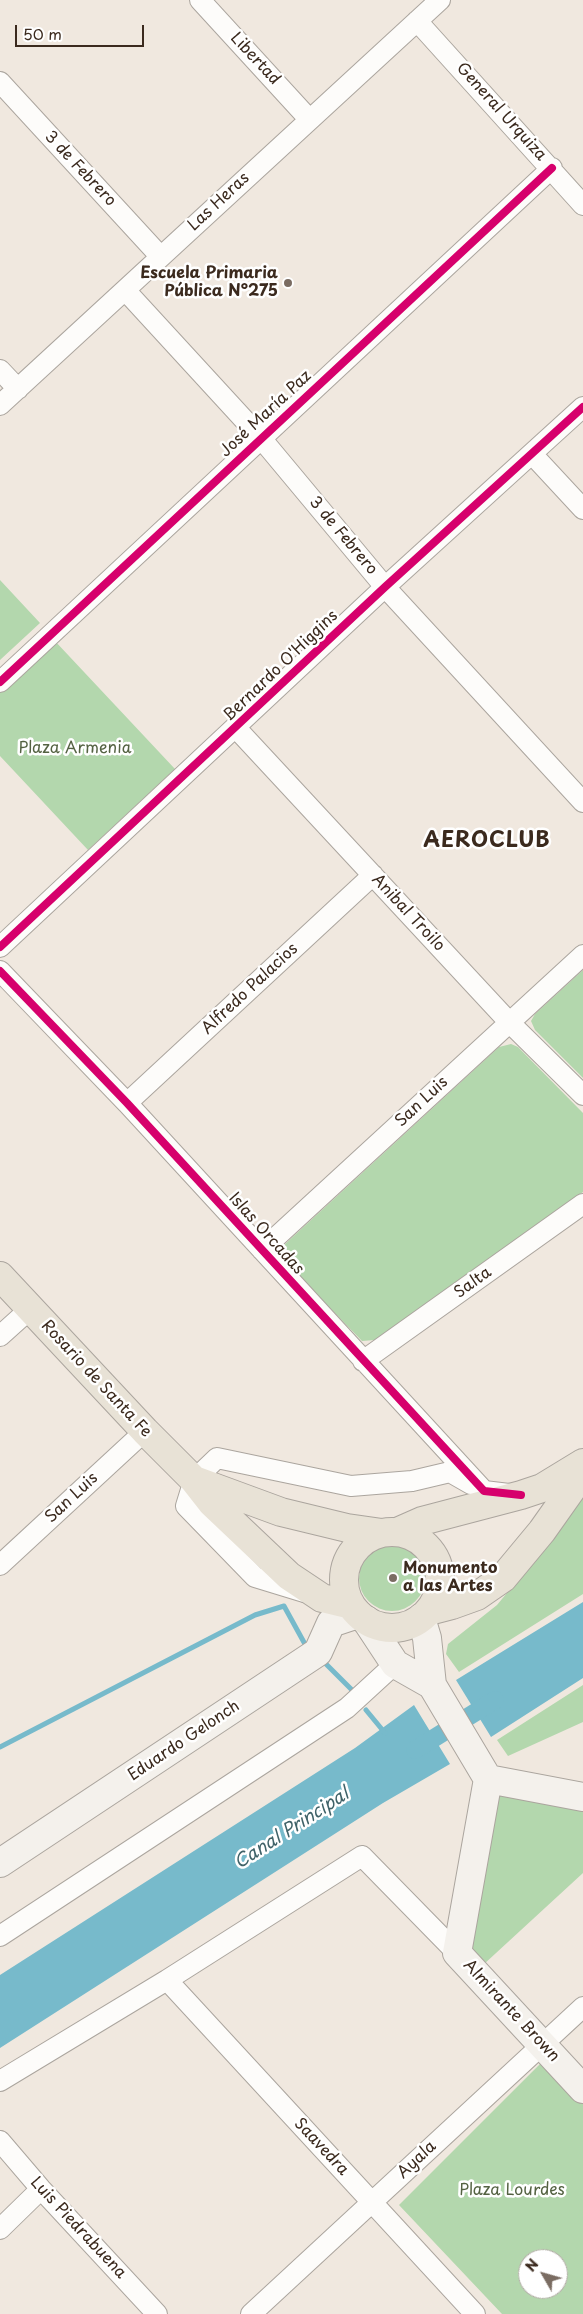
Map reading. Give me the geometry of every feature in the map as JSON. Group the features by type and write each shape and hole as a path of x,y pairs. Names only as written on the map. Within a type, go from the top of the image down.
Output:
{"main road":[{"name":"Rosario de Santa Fe","path":"0,1276 145,1431 194,1480 212,1504 289,1576 322,1598 358,1613"},
{"path":"583,1463 542,1488 422,1521 362,1543 348,1561 344,1583 358,1613 388,1628 411,1624 425,1615 477,1596 503,1578 542,1531 583,1472"},
{"name":"Rosario de Santa Fe","path":"194,1480 281,1512 347,1528 390,1533"},
{"path":"390,1533 417,1538 437,1562 440,1582 439,1592 425,1615"}],"street":[{"name":"Libertad","path":"200,0 309,119"},
{"name":"Las Heras","path":"0,406 126,290 160,256 440,0"},
{"name":"General Urquiza","path":"417,21 552,168 583,205"},
{"name":"3 de Febrero","path":"0,82 160,256"},
{"name":"José María Paz","path":"0,682 552,168"},
{"name":"3 de Febrero","path":"126,290 260,438 385,587 583,802"},
{"path":"0,370 18,389"},
{"name":"Bernardo O'Higgins","path":"0,947 385,587 583,407"},
{"path":"532,454 583,508"},
{"name":"Anibal Troilo","path":"236,728 510,1022 583,1095"},
{"name":"Alfredo Palacios","path":"127,1103 373,875"},
{"name":"San Luis","path":"262,1250 583,955"},
{"name":"Islas Orcadas","path":"0,971 127,1103 484,1491"},
{"name":"Salta","path":"364,1361 583,1204"},
{"path":"0,1336 30,1309"},
{"name":"San Luis","path":"0,1565 145,1431"},
{"path":"194,1480 217,1458 351,1486 412,1481 450,1472 484,1491 521,1495"},
{"path":"358,1613 395,1664 432,1685"},
{"name":"Eduardo Gelonch","path":"0,1863 318,1652 332,1623 358,1613"},
{"path":"425,1615 432,1685 488,1779 583,1797"},
{"path":"0,1936 347,1708 395,1664"},
{"name":"Almirante Brown","path":"488,1779 457,1953 583,2089"},
{"path":"0,2081 167,1980 362,1856 457,1953"},
{"name":"Saavedra","path":"167,1980 475,2314"},
{"name":"Ayala","path":"251,2314 583,2007"},
{"name":"Luis Piedrabuena","path":"0,2142 157,2314"},
{"path":"0,2228 41,2189"}],"green space":[{"path":"0,580 40,623 0,660"},
{"name":"Plaza Armenia","path":"54,640 175,769 88,850 0,756 0,691"},
{"path":"583,970 583,1078 535,1030 531,1021 535,1014"},
{"path":"511,1044 518,1047 583,1113 583,1192 375,1340 362,1341 285,1262 282,1251 285,1244 499,1047"},
{"path":"583,1485 583,1594 459,1672 446,1654 448,1644 497,1605 526,1570"},
{"name":"Monumento a las Artes","path":"398,1545 416,1554 423,1565 425,1578 423,1591 416,1602 405,1609 386,1611 368,1602 361,1591 359,1572 368,1554 379,1547"},
{"path":"583,1685 583,1722 508,1756 497,1740"},
{"path":"496,1793 583,1808 583,1873 483,1965 470,1951"},
{"name":"Plaza Lourdes","path":"545,2059 583,2098 583,2314 502,2314 399,2205"}],"water":[{"path":"583,1602 583,1678 491,1737 456,1680"},
{"path":"414,1705 450,1764 383,1803 0,2048 0,1975 355,1748"}],"waterway":[{"path":"0,1747 255,1615 284,1606 306,1646"},
{"path":"325,1663 356,1694"},
{"name":"Canal Principal","path":"415,1750 495,1700"},
{"path":"366,1710 385,1733"}],"cycle path":[{"path":"0,682 552,168"},
{"path":"0,947 385,587 583,407"},
{"path":"0,971 127,1103 484,1491 521,1495"}],"place":[{"name":"Escuela Primaria Pública N°275","path":"288,283"},
{"name":"Monumento a las Artes","path":"393,1578"}],"district":[{"name":"AEROCLUB","path":"487,841"}]}
